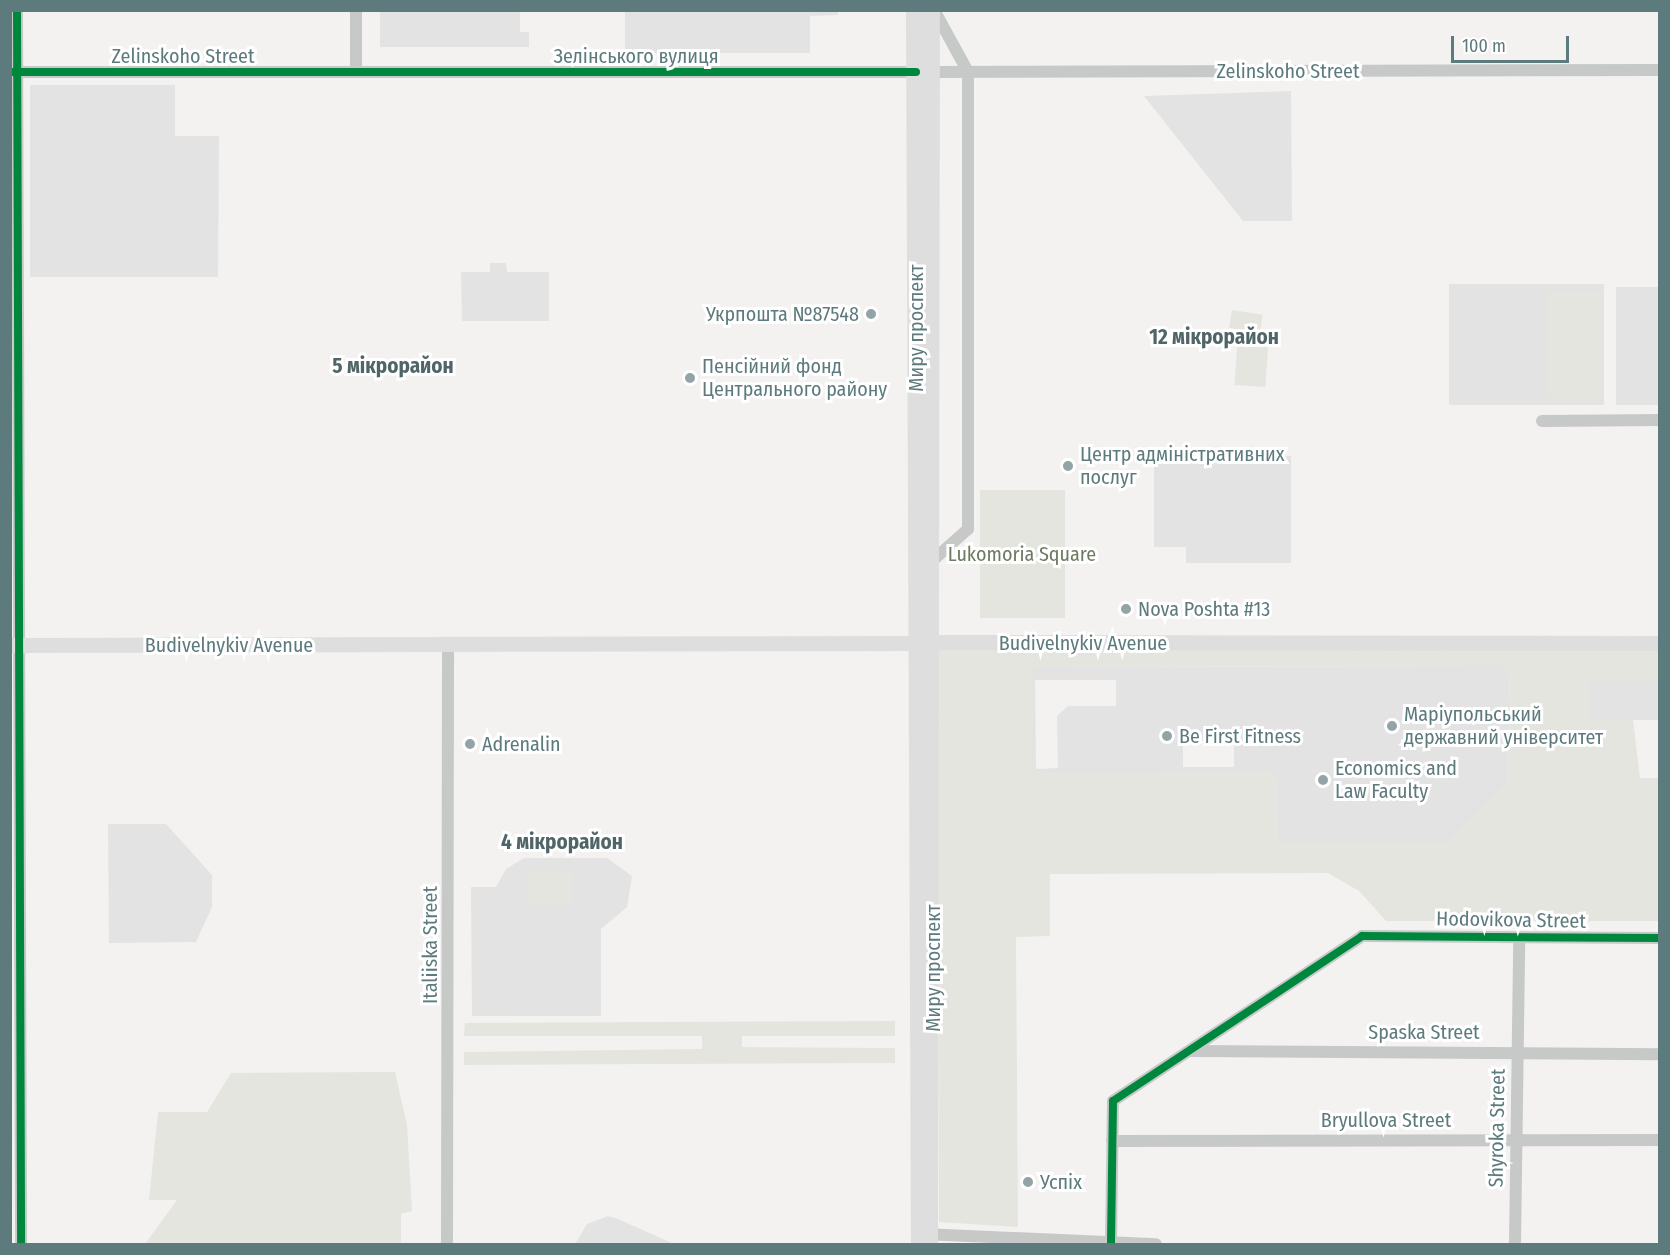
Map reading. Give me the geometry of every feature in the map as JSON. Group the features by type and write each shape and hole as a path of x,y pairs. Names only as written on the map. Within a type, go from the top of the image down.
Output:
{"highway":[{"path":"915,10 923,72 924,643"},
{"path":"923,72 933,10"},
{"name":"Миру проспект","path":"923,72 932,561 924,643 925,1239"}],"main road":[{"name":"Budivelnykiv Avenue","path":"13,646 1659,643"}],"street":[{"path":"17,10 14,72 13,646 21,1245"},
{"path":"356,10 356,72"},
{"path":"932,561 968,529 968,72 933,10"},
{"name":"Zelinskoho Street","path":"923,72 1659,70"},
{"name":"Zelinskoho Street","path":"14,72 356,72"},
{"name":"Зелінського вулиця","path":"356,72 923,72"},
{"path":"1542,421 1659,420"},
{"name":"Italiiska Street","path":"447,1245 448,644"},
{"name":"Hodovikova Street","path":"1189,1051 1362,936 1504,934 1519,939 1659,938"},
{"name":"Shyroka Street","path":"1515,1245 1519,939"},
{"path":"1111,1243 1113,1101 1189,1051"},
{"name":"Spaska Street","path":"1189,1051 1659,1054"},
{"name":"Bryullova Street","path":"1112,1140 1659,1140"},
{"path":"925,1239 1156,1245"}],"shaded area":[{"path":"838,10 838,15 810,16 810,53 625,53 625,11"},
{"path":"380,11 520,11 520,32 529,32 529,47 380,47"},
{"path":"30,85 175,85 175,136 219,136 218,277 30,277"},
{"path":"1291,91 1292,221 1243,221 1144,96"},
{"path":"490,263 506,263 507,272 549,272 549,321 462,321 461,272 490,272"},
{"path":"1449,284 1604,284 1604,405 1449,405"},
{"path":"1616,287 1659,287 1659,405 1616,405"},
{"path":"1154,456 1291,456 1291,563 1186,563 1186,547 1154,547"},
{"name":"Маріупольський державний університет","path":"1510,666 1507,784 1448,843 1277,843 1276,772 1032,772 1032,667","holes":["1035,680 1116,680 1116,706 1068,706 1057,716 1058,768 1036,769","1183,741 1234,741 1234,767 1183,767"]},
{"path":"1589,681 1659,681 1659,720 1589,720"},
{"path":"108,824 166,824 212,875 212,907 196,942 109,943"},
{"path":"524,858 607,858 632,876 627,907 601,929 601,1016 472,1016 471,887 496,887 506,869"},
{"path":"608,1216 674,1244 575,1244 587,1224"}],"green space":[{"path":"1547,292 1601,292 1601,398 1547,398"},
{"path":"1232,310 1263,315 1260,333 1229,328"},
{"path":"1238,334 1269,336 1265,387 1234,385"},
{"name":"Lukomoria Square","path":"980,490 1065,490 1065,618 980,618"},
{"path":"937,647 1659,647 1659,681 1589,681 1589,719 1633,720 1640,778 1659,778 1659,921 1386,921 1359,891 1328,873 1050,874 1050,936 1016,937 1018,1227 939,1222","holes":["1510,666 1507,784 1448,843 1277,843 1276,771 1032,772 1032,667"]},
{"path":"528,871 572,871 572,905 528,905"},
{"path":"895,1021 895,1036 742,1036 742,1047 895,1048 895,1063 464,1065 464,1052 702,1049 702,1036 464,1036 465,1023"},
{"path":"395,1072 407,1125 412,1211 401,1214 401,1244 145,1244 177,1200 149,1200 158,1112 207,1112 231,1073"}],"cycle path":[{"path":"17,10 21,1244"},
{"path":"10,72 916,72"},
{"path":"1111,1243 1113,1101 1362,936 1660,938"}],"place":[{"name":"Укрпошта №87548","path":"871,314"},
{"name":"Пенсійний фонд Центрального району","path":"690,378"},
{"name":"Центр адміністративних послуг","path":"1068,466"},
{"name":"Nova Poshta #13","path":"1126,609"},
{"name":"Маріупольський державний університет","path":"1392,726"},
{"name":"Be First Fitness","path":"1167,736"},
{"name":"Adrenalin","path":"470,744"},
{"name":"Economics and Law Faculty","path":"1323,780"},
{"name":"Успіх","path":"1028,1182"}],"district":[{"name":"12 мікрорайон","path":"1214,337"},
{"name":"5 мікрорайон","path":"393,366"},
{"name":"4 мікрорайон","path":"562,842"}]}
